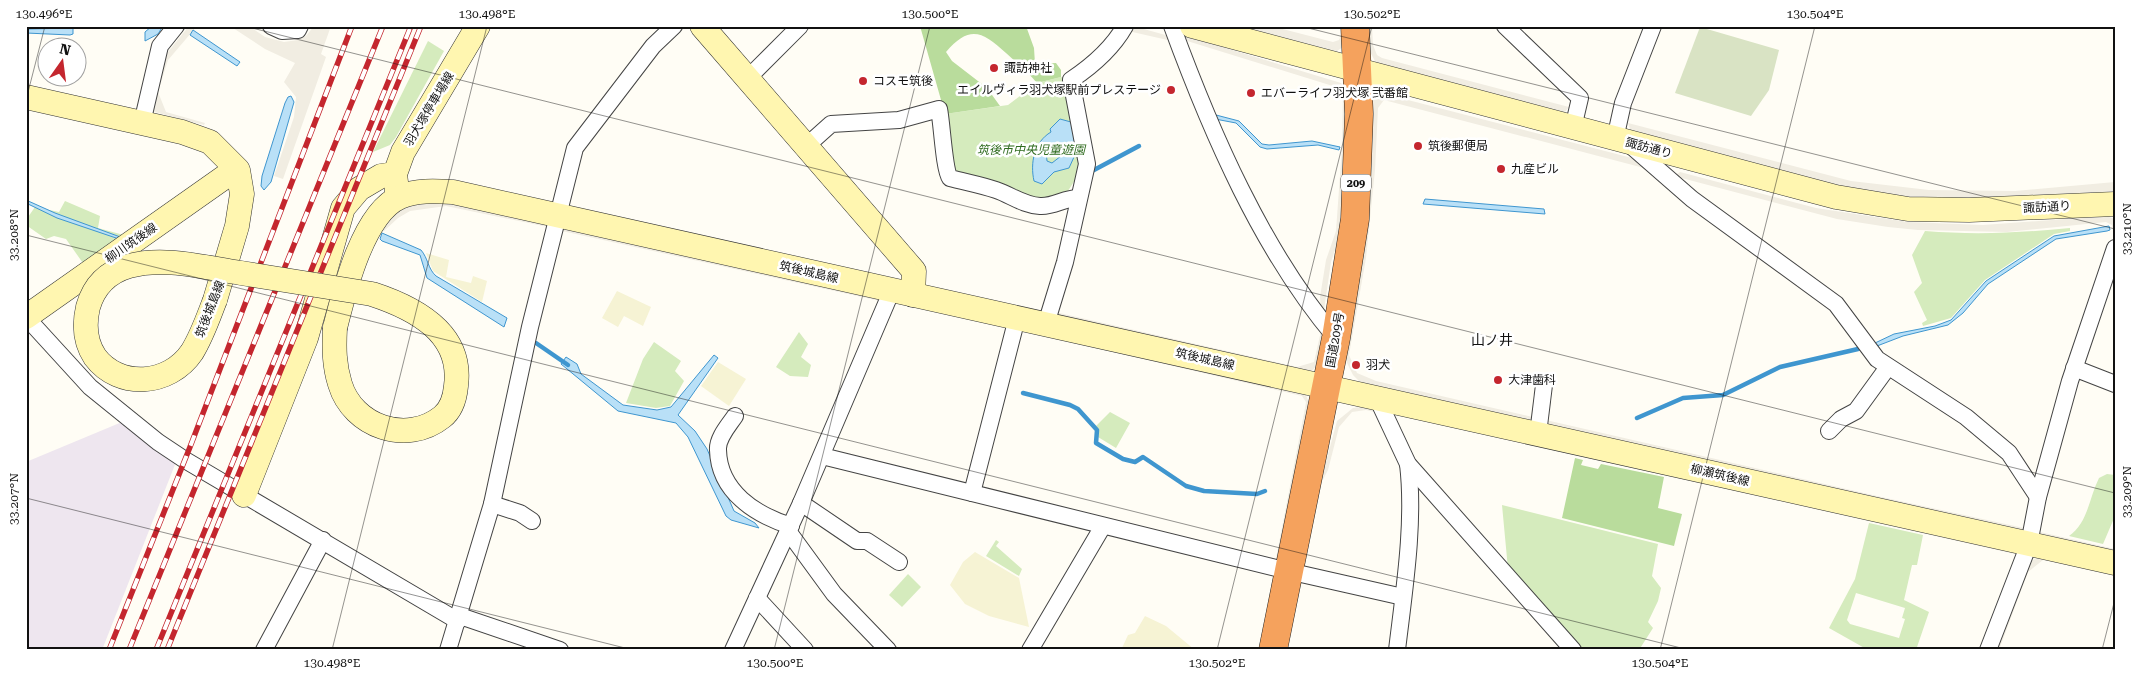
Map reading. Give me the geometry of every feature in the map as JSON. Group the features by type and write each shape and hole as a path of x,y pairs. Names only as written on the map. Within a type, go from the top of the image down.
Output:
{"highway":[{"name":"国道209号","path":"1273,650 1336,338 1355,220 1359,114 1355,26"}],"main road":[{"name":"羽犬塚停車場線","path":"398,198 395,174 403,152 478,26"},
{"path":"702,26 914,271 903,292"},
{"name":"諏訪通り","path":"1192,26 1836,197 1908,209 1968,210 2115,204"},
{"path":"26,97 182,132 210,142 236,169"},
{"name":"筑後城島線","path":"236,169 242,194 238,226 215,300 203,331 191,354 177,367 159,377 140,380 120,377 104,368 92,353 86,337 86,315 92,293 108,275 129,266 158,262 200,267 372,294 399,303 424,316 448,343 458,375 455,398 443,416 421,428 395,431 370,423 351,405 340,386 334,355 335,328 359,248 376,218 398,198 422,191 453,192 1326,386"},
{"name":"柳川筑後線","path":"26,317 236,169"},
{"path":"244,495 306,338 343,208 359,188 381,176 395,174"},
{"name":"柳瀬筑後線","path":"1326,386 2115,563"}],"street":[{"path":"142,123 160,46 176,26"},
{"path":"271,26 282,31 298,30 300,26"},
{"path":"448,650 492,504 530,327 575,148 653,46 674,26"},
{"path":"753,73 800,26"},
{"path":"1046,324 1065,262 1087,164 1071,80 1088,68 1117,40 1125,26"},
{"path":"1172,26 1188,71 1247,202 1311,308 1336,338"},
{"path":"1505,26 1580,98 1574,128"},
{"path":"1653,26 1623,103 1621,141 1692,200 1798,274 1836,304 1877,359 1966,417 2009,453 2038,497"},
{"path":"812,142 831,124 899,120 939,109 944,134 946,172 950,178 998,190 1015,200 1040,206 1055,205 1069,198 1078,198"},
{"path":"1988,650 2029,544 2038,497 2074,368 2115,248"},
{"path":"733,650 822,456 903,292"},
{"path":"26,317 90,387 185,460 459,618 560,650"},
{"path":"972,493 1017,318"},
{"path":"1829,431 1841,419 1856,411 1888,367"},
{"path":"2074,368 2115,384"},
{"path":"1538,434 1544,385"},
{"path":"1377,398 1408,464 1569,649"},
{"path":"735,416 722,436 717,449 722,469 738,499 768,519 790,528 834,594 888,650"},
{"path":"822,456 1288,571 1403,597"},
{"path":"1397,650 1411,489 1408,464"},
{"path":"801,503 857,541 867,541 898,562"},
{"path":"492,504 520,513 532,521"},
{"path":"1030,650 1103,526"},
{"path":"264,650 323,540"},
{"path":"757,598 805,650"}],"shaded area":[{"path":"189,26 197,26 168,60 158,92 166,112 205,123 204,125 151,111 164,57"},
{"path":"230,26 249,26 265,37 284,42 298,40 306,36 314,26 331,26 321,54 326,57 283,179 274,176 294,117 296,97 284,82 295,63 265,49"},
{"path":"1133,26 1169,36 1172,41 1128,31"},
{"path":"1240,26 1271,26 1333,42 1339,40 1343,30 1343,47 1337,51 1332,50"},
{"path":"1366,26 1372,26 1373,45 1377,55 1382,58 1569,107 1564,113 1376,63 1367,46"},
{"path":"1186,36 1341,83 1347,90 1341,232 1331,262 1324,310 1321,312 1320,297 1326,260 1336,231 1342,147 1343,92 1336,87 1184,40"},
{"path":"1377,92 1632,158 1644,168 1384,100 1378,108 1375,170 1366,258 1349,355 1357,373 1376,381 2024,528 2022,531 1365,384 1358,380 1353,375 1345,359 1368,99"},
{"path":"1628,123 1851,181 1929,190 2015,191 2115,182 2115,191 2015,199 1933,199 1888,195 1854,190 1631,132"},
{"path":"1680,172 1816,208 1908,222 1983,225 2106,216 2115,219 2115,226 2113,230 2112,225 2106,222 2007,232 1918,230 1888,227 1837,219 1674,176"},
{"path":"441,200 546,222 548,227 446,206 410,211 398,218 384,231 379,230 398,210 411,205"},
{"path":"563,228 879,297 880,301 562,231"},
{"path":"426,253 449,260 446,277 471,283 473,276 487,281 482,302 433,271"},
{"path":"617,291 651,307 643,326 624,316 618,327 602,318"},
{"path":"1055,312 1297,367 1314,362 1321,331 1323,334 1319,361 1313,370 1308,371 1056,317"},
{"path":"1024,328 1305,393 1310,405 1281,561 1275,564 1306,402 1302,396 1022,331"},
{"path":"718,362 746,379 729,406 701,386"},
{"path":"1368,406 1374,412 1366,410 1352,412 1339,427 1328,470 1316,493 1315,488 1324,469 1337,421 1353,408"},
{"path":"1399,412 2016,549 2015,554 1396,415"},
{"path":"122,422 176,462 102,650 26,650 26,462"},
{"path":"2040,532 2115,549 2115,554 2041,537"},
{"path":"975,552 1019,578 1029,627 989,616 965,604 950,585 963,562"},
{"path":"2038,557 2115,571 2115,576 2043,560 2028,572 1999,650 1995,650 2028,563"},
{"path":"1145,616 1166,626 1195,650 1122,648 1128,635 1135,633"}],"green space":[{"path":"920,26 1026,26 1034,48 1035,64 1056,63 1061,70 1061,77 1037,83 990,40 976,34 969,34 962,37 946,52 952,61 987,88 1000,106 945,114"},
{"path":"1700,27 1779,50 1769,90 1751,116 1675,93"},
{"path":"428,41 444,51 396,137 390,145 373,152"},
{"name":"筑後市中央児童遊園","path":"1061,77 1068,80 1084,166 1066,194 1041,203 962,177 954,169 945,114 1008,105 1037,83"},
{"path":"65,201 100,216 98,228 131,237 85,266 66,239 54,236 46,239 26,225 26,220 35,207 59,212"},
{"path":"2070,228 2070,231 2054,234 1985,280 1951,318 1923,326 1922,323 1927,320 1914,292 1922,283 1912,255 1925,231 1998,233"},
{"path":"799,332 808,344 801,357 811,365 808,377 790,376 776,367"},
{"path":"654,342 681,361 675,371 684,381 670,406 656,408 626,403 643,359"},
{"path":"1110,412 1130,423 1116,448 1098,437 1099,429 1096,426"},
{"path":"1575,458 1583,460 1581,465 1598,469 1601,464 1664,477 1658,508 1682,514 1674,546 1562,518"},
{"path":"2107,474 2115,475 2115,516 2103,544 2069,536 2075,531 2084,517 2099,478"},
{"path":"1502,505 1658,544 1652,576 1661,588 1658,601 1648,622 1653,628 1639,650 1581,650 1508,569"},
{"path":"1869,523 1923,535 1917,565 1912,565 1904,600 1929,612 1916,650 1868,650 1829,628 1855,579","holes":["1856,593 1905,608 1902,618 1905,619 1899,638 1850,624 1847,620"]},
{"path":"996,540 999,542 996,546 1022,569 1019,576 986,556"},
{"path":"908,574 921,587 902,607 889,595"}],"water":[{"path":"152,26 163,26 158,34 145,41 145,32"},
{"path":"73,28 73,34 70,35 26,33 26,29"},
{"path":"193,30 240,62 237,66 190,35"},
{"path":"291,96 294,102 271,182 264,190 261,186 262,176 285,103 288,97"},
{"path":"1216,115 1239,121 1262,144 1312,141 1340,147 1339,150 1318,145 1267,149 1260,147 1236,123 1215,119"},
{"path":"1060,119 1071,122 1075,148 1074,157 1069,168 1054,172 1042,184 1034,181 1033,160 1037,147 1045,136 1051,132 1050,129","holes":["1056,146 1061,156 1052,163 1047,161 1048,151 1053,147"]},
{"path":"1425,199 1544,209 1545,214 1423,204"},
{"path":"26,200 55,213 123,238 122,240 57,218 26,203"},
{"path":"2109,226 2110,230 2107,231 2056,239 1988,284 1963,313 1948,325 1903,336 1877,346 1875,343 1894,334 1935,326 1951,320 1986,281 2054,236"},
{"path":"382,233 421,250 436,276 507,318 504,327 427,278 420,255 382,241 380,239"},
{"path":"714,355 718,358 678,415 695,431 707,449 734,511 755,523 759,528 731,520 726,516 688,437 676,423 618,411 561,364 566,357 577,364 581,374 623,405 657,410 671,407"}],"waterway":[{"path":"1094,170 1139,146"},
{"path":"536,343 568,365"},
{"path":"1637,418 1683,398 1723,395 1780,367 1858,349"},
{"path":"1023,393 1070,405 1078,409 1097,430 1096,443 1123,459 1135,462 1143,457 1186,486 1204,491 1257,494 1265,491"}],"railway":[{"path":"109,650 190,447 352,26"},
{"path":"129,650 383,26"},
{"path":"156,650 411,26"},
{"path":"167,650 421,26"}],"place":[{"name":"諏訪神社","path":"994,68"},
{"name":"コスモ筑後","path":"863,81"},
{"name":"エイルヴィラ羽犬塚駅前プレステージ","path":"1171,90"},
{"name":"エバーライフ羽犬塚 弐番館","path":"1251,93"},
{"name":"筑後郵便局","path":"1418,146"},
{"name":"九産ビル","path":"1501,169"},
{"name":"羽犬","path":"1356,365"},
{"name":"大津歯科","path":"1498,380"}],"district":[{"name":"山ノ井","path":"1492,340"}]}
